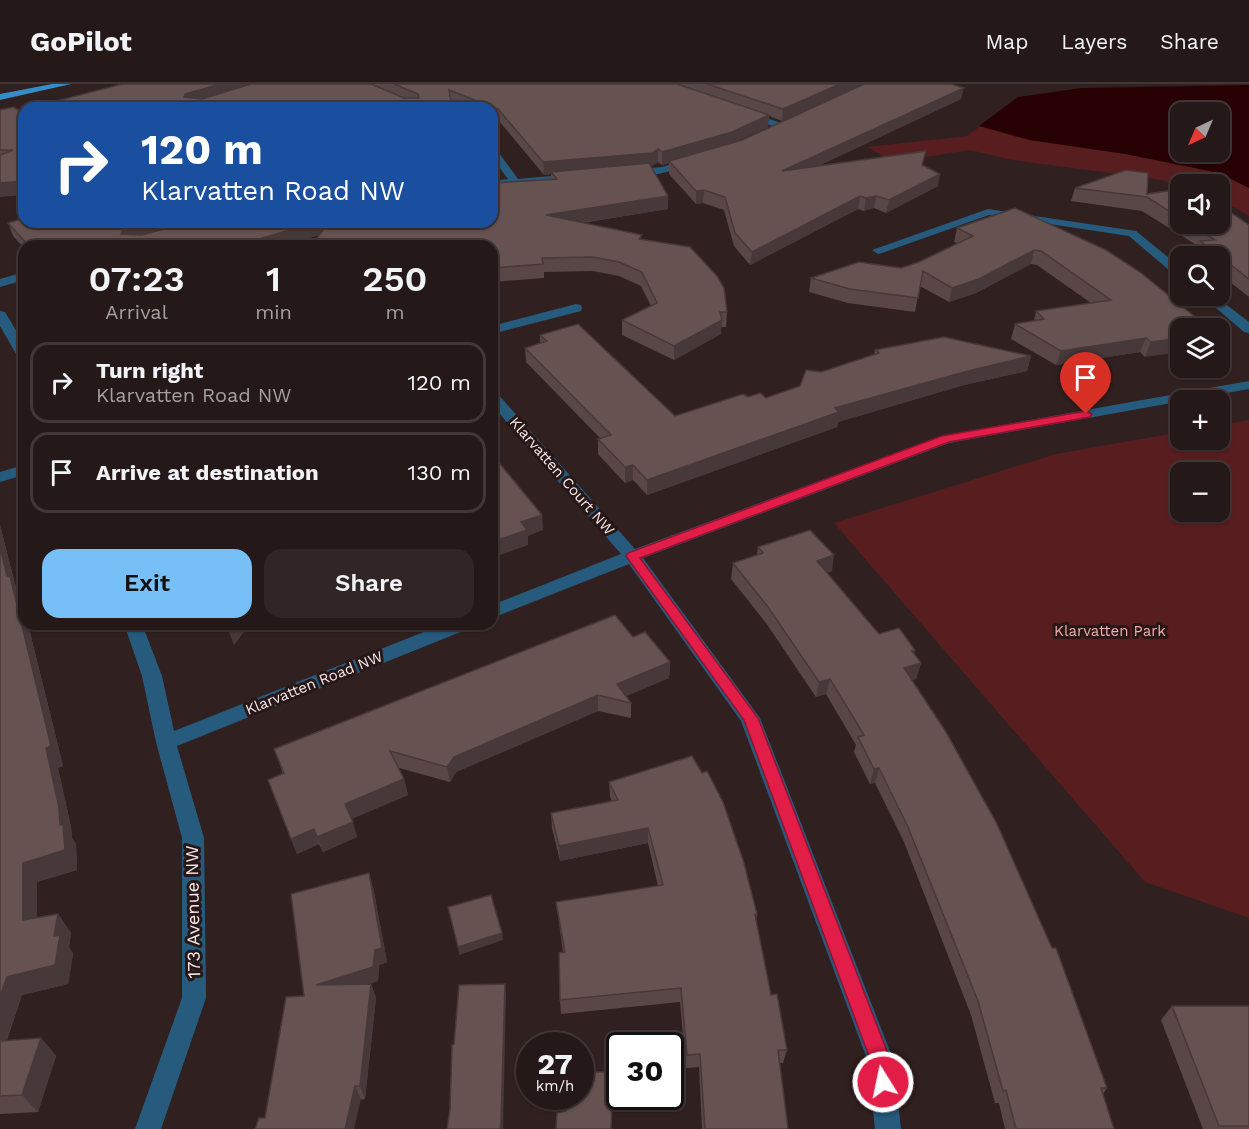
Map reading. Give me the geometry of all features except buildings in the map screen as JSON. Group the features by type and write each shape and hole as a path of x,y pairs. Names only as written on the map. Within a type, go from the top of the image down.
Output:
{"main road":[{"path":"0,97 66,84"},
{"path":"0,105 35,96 53,87"}],"street":[{"path":"731,109 790,124 765,135"},
{"path":"618,174 663,170 705,158"},
{"path":"498,159 515,182"},
{"path":"498,183 583,176"},
{"path":"878,250 988,212 1132,233 1170,265"},
{"path":"0,283 18,278"},
{"path":"1220,306 1249,329"},
{"path":"498,328 576,308"},
{"path":"0,315 18,346"},
{"path":"498,610 632,556 946,439 1249,385"},
{"name":"Klarvatten Court NW","path":"498,403 632,556 750,718 880,1059 888,1129"},
{"path":"0,477 18,472"},
{"name":"173 Avenue NW","path":"135,630 152,676 166,742 193,838 194,998 148,1129"},
{"name":"Klarvatten Road NW","path":"166,742 447,630"}],"green space":[{"path":"1249,85 1249,216 1230,206 1230,174 1170,174 1170,183 1162,180 1012,160 970,150 895,162 867,147 967,136 1018,97 1081,88"},
{"name":"Klarvatten Park","path":"1249,420 1249,918 1145,882 834,523 1056,454 1170,434 1170,450 1230,450 1230,423"}],"shaded area":[{"path":"1249,85 1249,188 1230,178 1230,174 1125,154 1029,140 979,126 1018,97 1081,88"}],"route":[{"path":"883,1082 880,1059 750,718 632,556 946,439 1086,414"}]}
